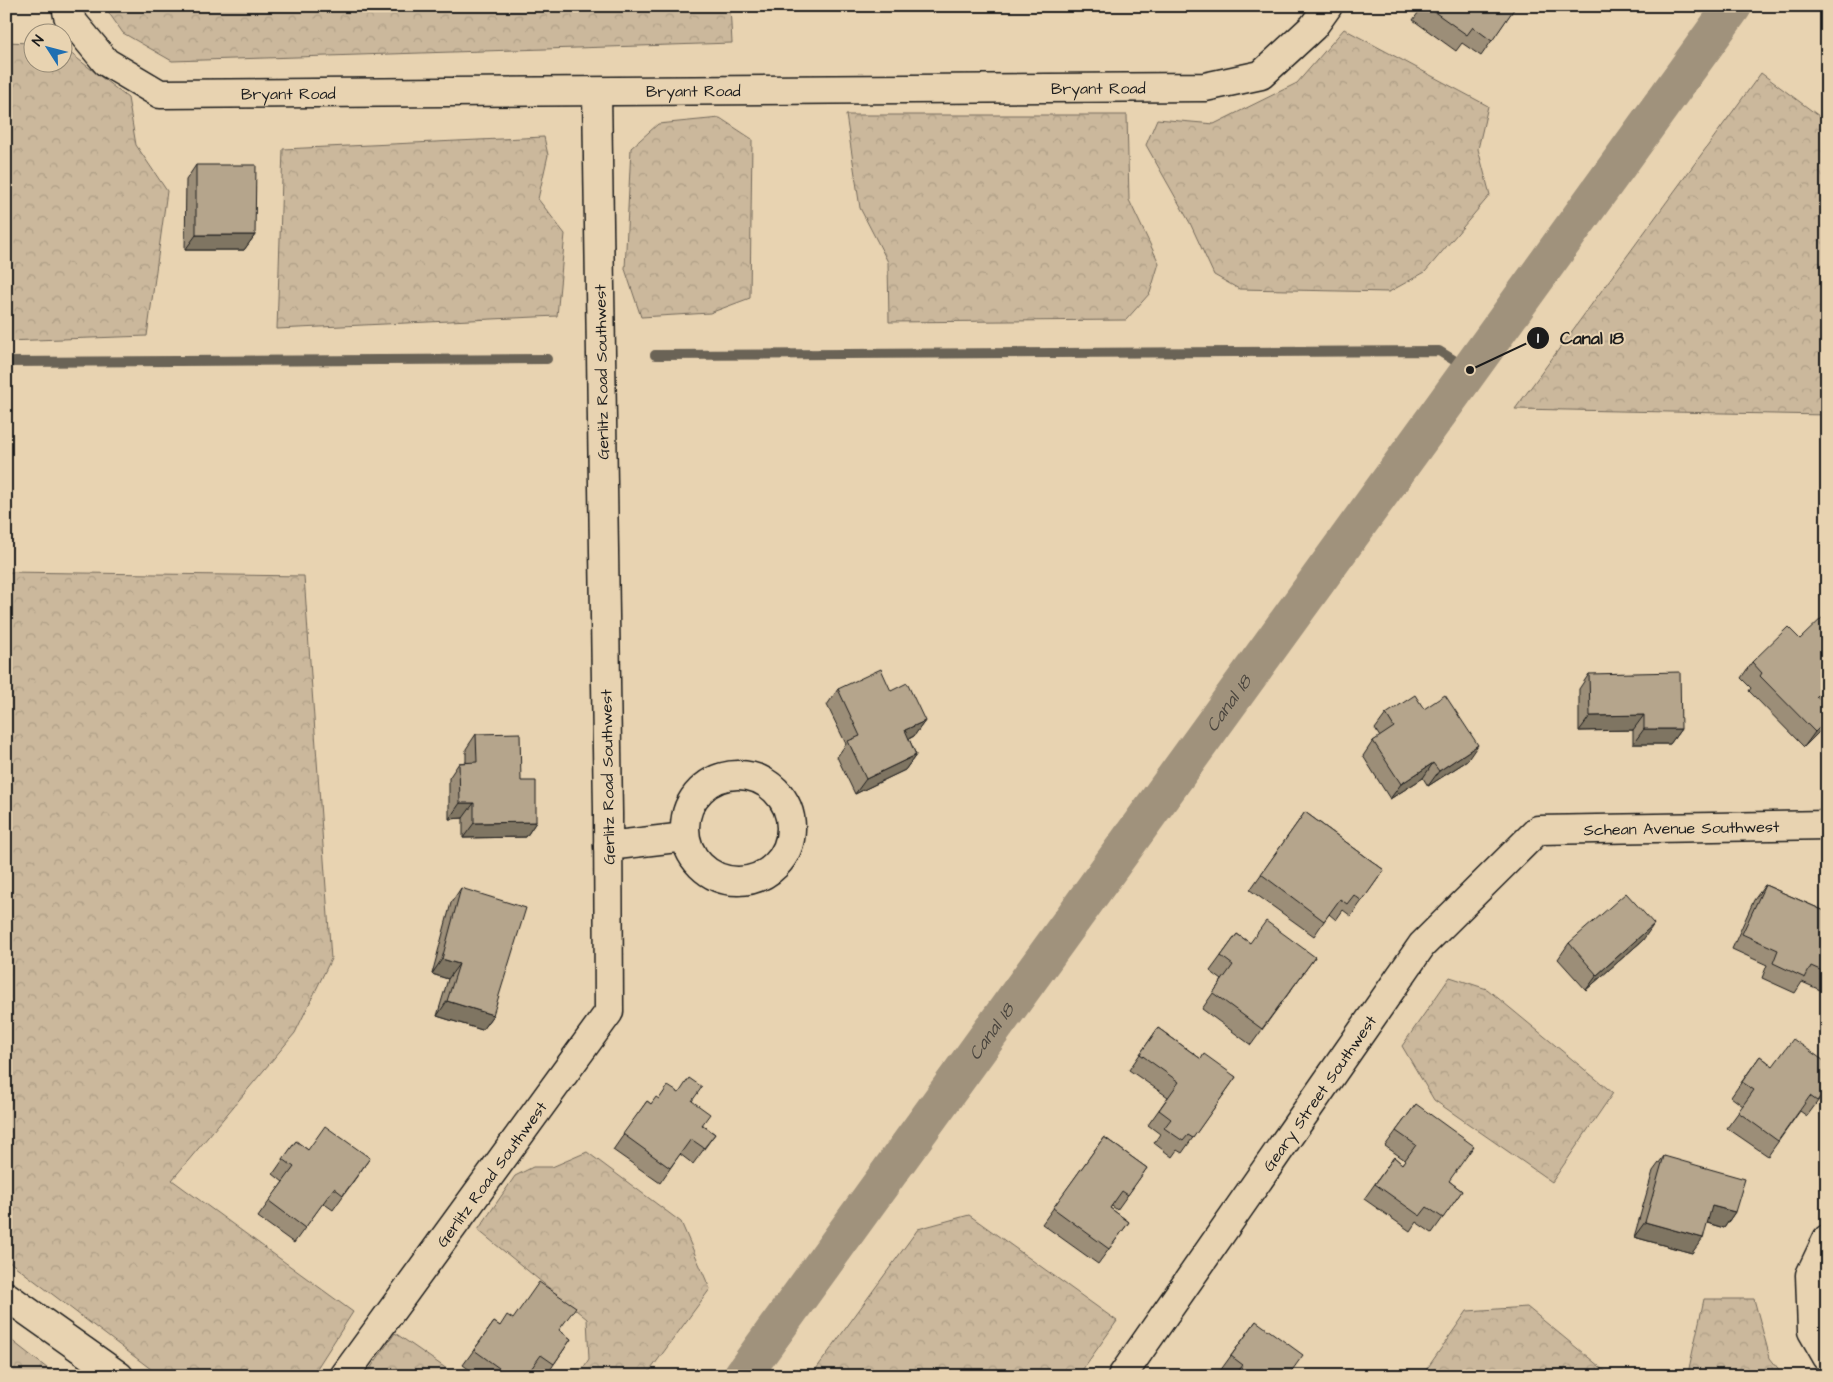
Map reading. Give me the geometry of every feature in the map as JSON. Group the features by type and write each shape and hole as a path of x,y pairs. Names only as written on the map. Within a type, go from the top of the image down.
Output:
{"street":[{"name":"Bryant Road","path":"66,6 68,16 106,62 160,94 1205,87 1261,75 1312,28 1328,6"},
{"name":"Gerlitz Road Southwest","path":"344,1376 608,1012 608,846 597,92"},
{"name":"Schean Avenue Southwest","path":"1538,830 1827,825"},
{"name":"Geary Street Southwest","path":"1122,1376 1422,945 1538,830"},
{"path":"608,846 685,837"},
{"path":"1827,1238 1810,1275 1812,1331 1827,1357"},
{"path":"6,1296 119,1376"}],"green space":[{"path":"104,6 730,6 732,43 172,61 123,33"},
{"path":"1344,29 1488,106 1478,149 1490,195 1425,272 1389,292 1239,289 1214,275 1190,223 1146,145 1157,119 1214,124 1297,83"},
{"path":"6,42 22,43 22,72 72,72 72,54 128,98 136,145 167,191 147,336 6,341"},
{"path":"1761,73 1827,122 1827,415 1515,409"},
{"path":"846,115 1127,115 1129,200 1159,263 1150,293 1126,320 889,322 888,262 860,208"},
{"path":"720,118 752,139 750,298 710,313 641,317 625,269 631,148 658,124"},
{"path":"544,137 548,155 538,199 565,234 557,316 277,329 283,149"},
{"path":"6,572 304,576 331,959 295,1033 172,1180 353,1312 312,1376 160,1376 6,1259"},
{"path":"1450,977 1487,989 1613,1093 1552,1182 1434,1100 1402,1046"},
{"path":"587,1152 681,1222 710,1289 646,1376 578,1376 589,1359 587,1319 478,1230 515,1176 533,1167 552,1167"},
{"path":"969,1215 1117,1321 1078,1376 811,1376 918,1229"},
{"path":"1704,1299 1754,1299 1770,1358 1784,1376 1680,1376 1688,1373"},
{"path":"1527,1307 1611,1376 1422,1376 1467,1311"},
{"path":"395,1333 457,1376 365,1376"},
{"path":"6,1336 57,1376 6,1376"}],"building":[{"path":"1426,6 1516,6 1492,41 1473,27 1467,35"},
{"path":"196,165 256,165 255,235 196,235"},
{"path":"1827,613 1827,686 1816,697 1827,708 1827,720 1815,732 1760,676 1762,673 1752,662 1788,627 1800,639"},
{"path":"881,669 891,691 907,683 925,721 905,730 916,755 866,779 848,741 860,736 838,689"},
{"path":"1680,672 1681,729 1644,729 1644,715 1590,716 1589,674"},
{"path":"1415,695 1424,709 1445,695 1478,745 1439,771 1433,763 1401,784 1373,741 1394,727 1386,714"},
{"path":"520,733 521,781 536,781 536,822 474,823 474,803 460,803 459,763 477,762 476,734"},
{"path":"1305,812 1384,870 1362,901 1354,895 1347,904 1340,899 1324,921 1261,874"},
{"path":"1765,885 1827,912 1827,973 1811,966 1805,978 1773,963 1778,950 1742,934"},
{"path":"461,888 526,908 493,1015 447,1001 459,964 442,959"},
{"path":"1626,893 1654,924 1597,975 1569,943"},
{"path":"1266,921 1315,957 1262,1029 1213,993 1233,965 1221,956 1237,934 1250,943"},
{"path":"1158,1028 1201,1059 1204,1054 1236,1077 1193,1138 1188,1135 1183,1141 1164,1128 1171,1119 1159,1110 1179,1082 1140,1054"},
{"path":"1793,1039 1827,1063 1827,1088 1817,1101 1810,1096 1778,1141 1738,1112 1754,1090 1742,1082 1760,1056 1773,1066"},
{"path":"689,1078 702,1087 692,1101 710,1114 702,1125 715,1134 704,1148 691,1139 670,1168 623,1134 647,1101 651,1104 656,1097 659,1099 668,1086 679,1093"},
{"path":"1416,1104 1474,1146 1449,1181 1462,1191 1443,1218 1427,1207 1420,1216 1375,1184 1394,1157 1402,1164 1416,1145 1396,1131"},
{"path":"325,1126 370,1158 343,1195 334,1188 305,1228 269,1201 294,1167 283,1159 296,1141 308,1150"},
{"path":"1104,1137 1147,1168 1128,1195 1122,1191 1110,1208 1129,1222 1109,1249 1053,1208"},
{"path":"1664,1156 1745,1179 1735,1212 1712,1206 1703,1238 1645,1222"},
{"path":"539,1282 576,1307 559,1330 571,1339 554,1364 541,1355 526,1376 510,1376 474,1350 494,1322 500,1326 507,1315 513,1319"},
{"path":"1256,1321 1303,1355 1288,1376 1235,1376 1243,1365 1231,1356"}],"waterway":[{"name":"Canal 18","path":"742,1376 1733,6"},
{"path":"655,355 1439,351 1470,370"},
{"path":"6,362 547,359"}],"place":[{"name":"Canal 18","path":"1470,370"}]}
